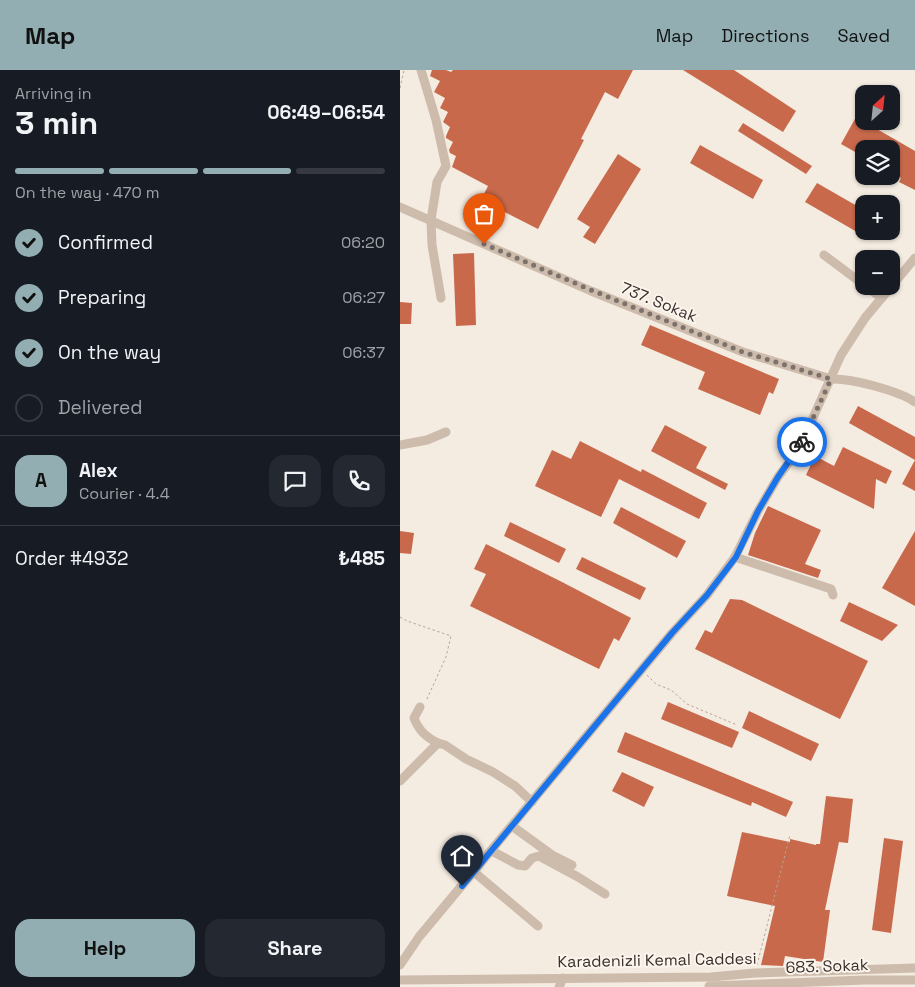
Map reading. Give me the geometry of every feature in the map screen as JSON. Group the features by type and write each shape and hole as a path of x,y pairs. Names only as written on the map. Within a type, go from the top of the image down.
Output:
{"street":[{"path":"421,70 436,120 446,166 437,182 431,220 432,245 441,298"},
{"name":"737. Sokak","path":"400,207 591,290 743,352 831,379 844,378 915,402"},
{"path":"824,255 855,278"},
{"path":"400,965 419,937 641,670 707,595 736,557 758,511 778,477 799,449 841,355 865,318 915,258"},
{"path":"878,295 882,298"},
{"path":"400,445 427,440 446,432"},
{"path":"736,557 831,589 833,595"},
{"path":"420,707 414,718 417,726 425,736 445,745 466,760 493,772 514,786 532,802"},
{"path":"400,782 438,743"},
{"path":"512,826 552,855 572,866"},
{"path":"492,851 518,865 525,866 532,858 539,856 605,894"},
{"path":"474,872 538,926"},
{"name":"Karadenizli Kemal Caddesi","path":"400,980 498,983 563,978 710,983 755,973 915,968"},
{"path":"865,983 867,970"},
{"path":"559,987 563,978"},
{"name":"683. Sokak","path":"710,983 865,983 915,980"}],"path":[{"path":"400,88 404,70"},
{"path":"400,617 451,636 443,666 427,700 420,707"},
{"path":"641,670 656,684 671,690 687,704 737,725"},
{"path":"755,973 790,836"}],"building":[{"path":"432,70 451,72 453,70 633,70 618,99 605,92 581,139 584,140 538,229 481,200 488,186 452,167 456,156 450,153 449,150 453,142 446,138 450,127 443,122 448,112 440,108 445,98 434,92 440,81 430,76"},
{"path":"683,70 734,70 796,111 783,132"},
{"path":"855,119 855,130 879,130 896,140 855,140 855,152 841,144"},
{"path":"743,123 812,166 806,174 738,131"},
{"path":"900,142 915,151 915,190 900,182"},
{"path":"700,145 763,180 753,199 690,163"},
{"path":"618,154 641,169 595,244 583,237 590,227 577,219"},
{"path":"817,183 855,205 855,231 805,202"},
{"path":"474,253 476,325 456,326 453,254"},
{"path":"400,302 412,303 411,324 400,324"},
{"path":"650,325 779,379 773,394 769,392 760,415 698,389 705,372 641,345"},
{"path":"858,406 915,437 915,460 849,423"},
{"path":"665,425 707,447 696,468 728,484 725,490 651,451"},
{"path":"580,441 641,472 642,469 707,503 699,519 619,479 601,517 535,486 552,450 571,459"},
{"path":"843,447 892,471 886,484 876,479 874,509 806,475 815,456 834,466"},
{"path":"915,460 915,491 902,484"},
{"path":"768,506 821,530 805,564 821,570 818,578 748,555 755,533"},
{"path":"621,507 686,541 677,558 613,523"},
{"path":"510,522 566,549 559,563 504,536"},
{"path":"400,531 414,533 411,554 400,553"},
{"path":"915,531 915,606 882,588"},
{"path":"486,544 631,618 619,641 614,638 599,669 470,606 486,574 474,569"},
{"path":"582,557 646,588 640,600 576,569"},
{"path":"730,599 742,600 868,661 840,719 695,649 705,630 712,633"},
{"path":"849,602 898,625 882,641 840,621"},
{"path":"668,702 739,732 732,748 661,719"},
{"path":"749,711 819,744 811,761 742,728"},
{"path":"625,732 793,802 786,817 752,802 751,806 617,752"},
{"path":"622,772 654,787 644,807 612,791"},
{"path":"826,796 853,799 848,843 839,842 825,910 830,910 823,962 785,956 783,966 761,965 775,906 727,896 742,832 790,842 790,839 816,845 820,844"},
{"path":"884,838 903,841 891,933 872,930"}],"way so far":[{"path":"484,244 743,352 831,379 802,442"}],"route":[{"path":"462,886 672,633 707,595 736,557 758,511 802,442"}]}
